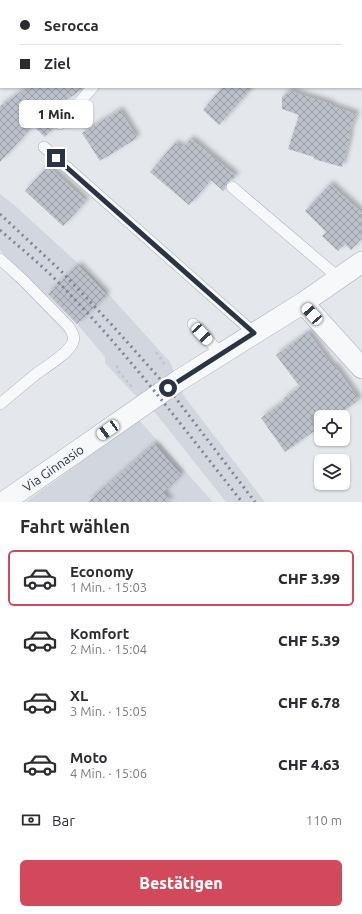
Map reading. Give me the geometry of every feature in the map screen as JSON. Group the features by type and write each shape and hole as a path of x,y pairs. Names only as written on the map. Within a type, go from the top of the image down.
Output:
{"street":[{"name":"Via Ginnasio","path":"4,502 146,402 303,303 362,262"},
{"path":"303,303 362,368"}],"lane":[{"path":"60,124 92,88"},
{"path":"44,147 254,333"},
{"path":"232,187 339,278"},
{"path":"0,259 69,327 73,334 74,340 66,352 0,404"},
{"path":"193,324 221,354"}],"path":[{"path":"117,365 118,371 146,402"}],"shaded area":[{"path":"0,194 92,276 170,362 184,396 265,502 226,502 157,415 130,390 105,363 105,357 77,324 0,250"},
{"path":"139,420 213,502 26,502"}],"building":[{"path":"27,88 83,88 44,115 53,122 54,127 45,137 33,126 0,162 0,106"},
{"path":"222,88 252,88 219,125 203,110"},
{"path":"289,91 331,104 332,106 356,114 349,133 350,135 342,167 314,159 314,157 288,149 299,115 282,109 282,97"},
{"path":"120,110 137,138 100,161 82,133"},
{"path":"191,139 236,176 226,183 223,191 211,180 189,205 150,172 175,143 181,148"},
{"path":"48,166 86,201 63,226 25,191"},
{"path":"330,184 362,213 362,238 351,250 345,244 338,251 322,236 326,232 305,211"},
{"path":"78,265 107,295 77,324 48,294"},
{"path":"308,332 359,400 345,410 314,410 314,417 308,417 314,425 314,431 285,452 261,418 300,387 276,355"},
{"path":"154,444 181,475 163,493 171,502 88,502"}],"railway":[{"path":"0,214 61,271 168,388 255,502"},
{"path":"0,230 54,278 104,331 151,387 242,502"}],"route":[{"path":"56,158 254,333 168,388"}]}
